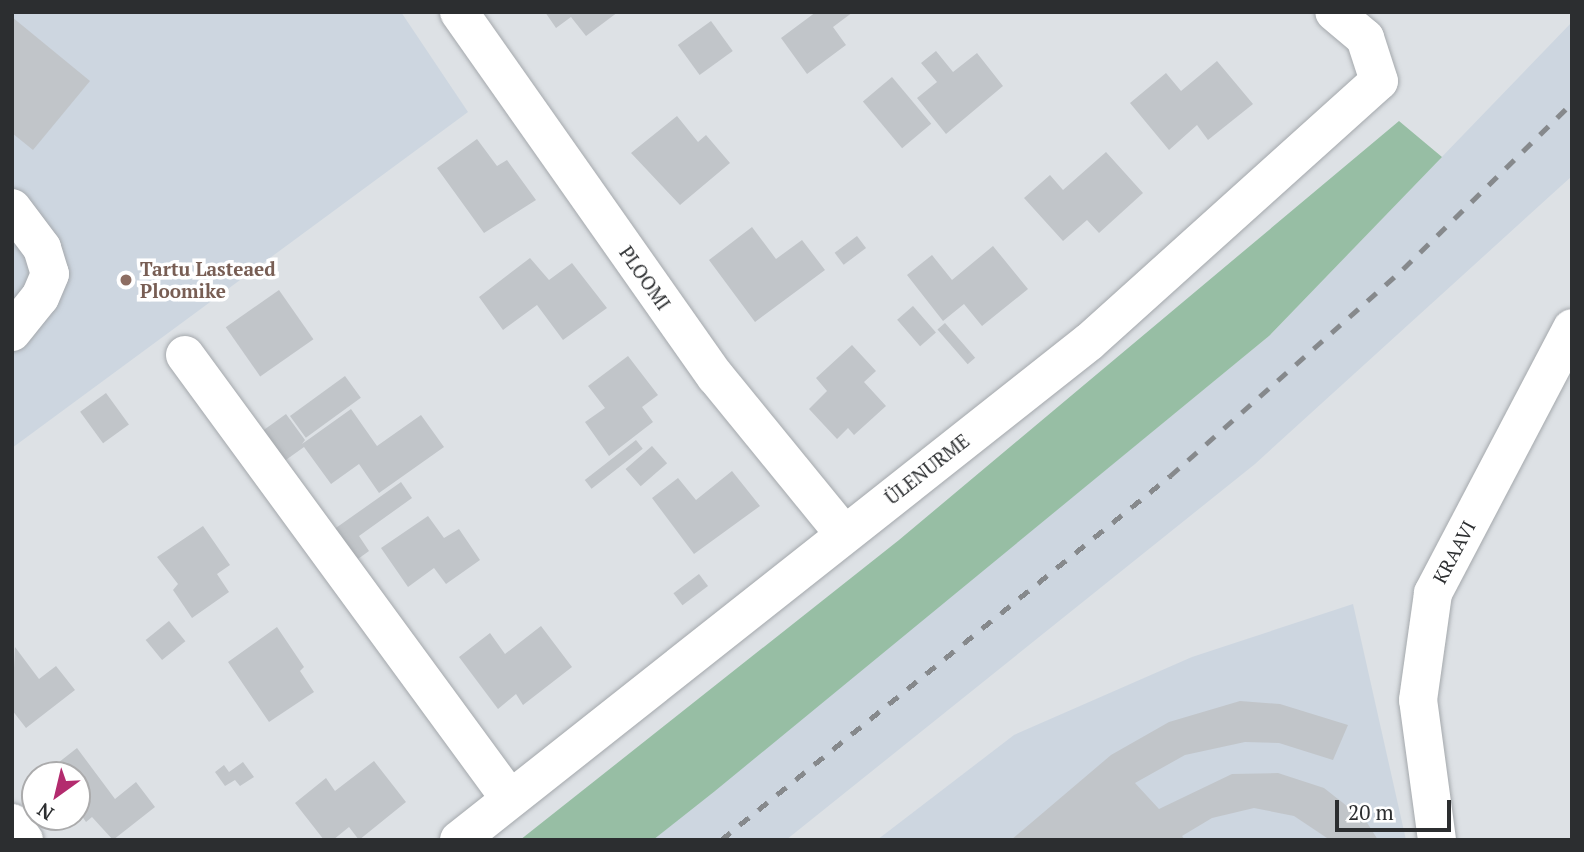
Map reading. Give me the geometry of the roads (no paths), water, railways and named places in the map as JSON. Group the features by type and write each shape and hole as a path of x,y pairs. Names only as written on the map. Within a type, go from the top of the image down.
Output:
{"street":[{"name":"PLOOMI","path":"459,12 716,377 844,534"},
{"name":"ÜLENURME","path":"459,840 1089,342 1379,81 1366,38 1334,12"},
{"path":"12,208 42,248 50,274 40,297 12,332"},
{"name":"KRAAVI","path":"1437,840 1418,700 1433,593 1572,328"},
{"path":"184,355 510,799"},
{"path":"12,823 24,840"}],"railway":[{"path":"721,840 1170,476 1403,269 1572,103"}],"place":[{"name":"Tartu Lasteaed Ploomike","path":"126,280"}]}
